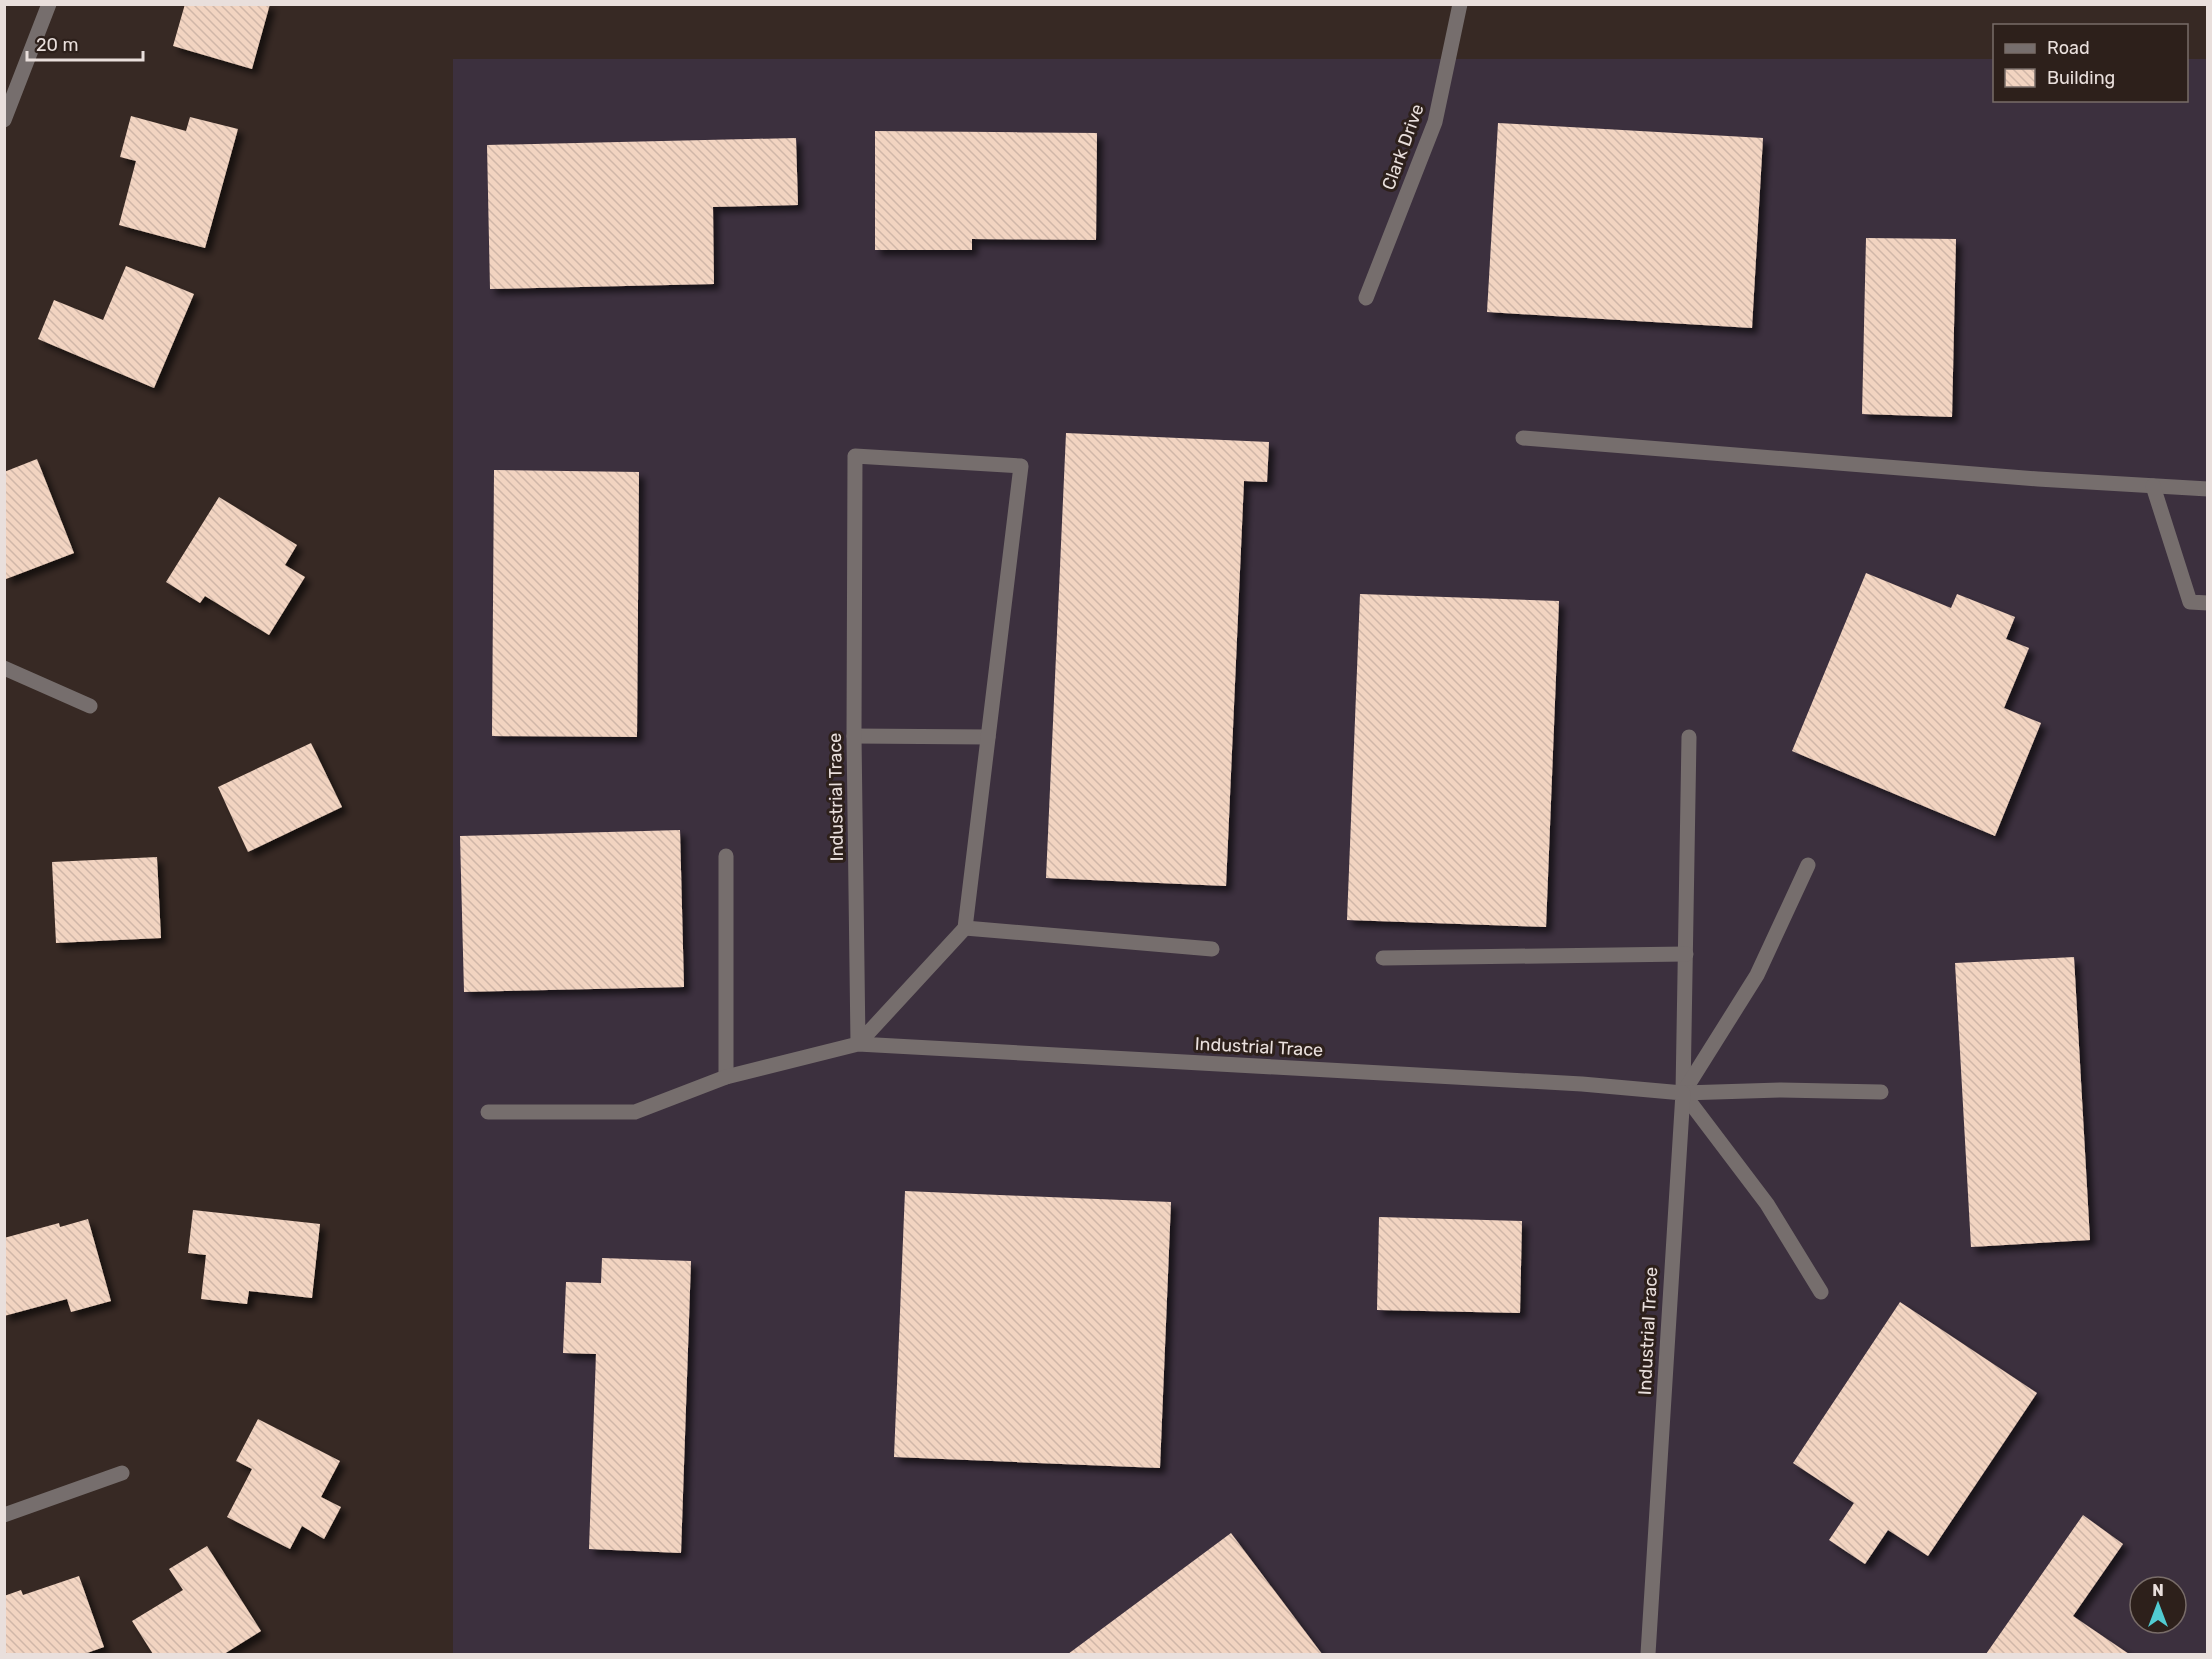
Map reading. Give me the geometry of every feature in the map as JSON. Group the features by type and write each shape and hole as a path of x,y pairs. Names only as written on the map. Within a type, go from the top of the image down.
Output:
{"street":[{"path":"4,120 49,4"},
{"name":"Clark Drive","path":"1366,298 1435,122 1460,4"},
{"path":"1523,438 2038,479 2208,489"},
{"name":"Industrial Trace","path":"988,737 1021,466 855,456 854,736 858,1044 1582,1084 1683,1093 1647,1654"},
{"path":"2152,486 2190,602 2208,603"},
{"path":"4,668 90,706"},
{"path":"488,1112 635,1112 726,1077 858,1044 965,928 988,737 854,736"},
{"path":"1689,737 1683,1093 1767,1204 1821,1292"},
{"path":"726,856 726,1077"},
{"path":"1683,1093 1757,975 1808,865"},
{"path":"965,928 1212,949"},
{"path":"1383,958 1686,954"},
{"path":"1683,1093 1781,1090 1881,1092"},
{"path":"4,1515 122,1473"}],"shaded area":[{"path":"453,59 1993,59 1993,102 2188,102 2188,59 2207,59 2207,1654 453,1654"}],"building":[{"path":"185,4 270,4 252,69 173,46"},
{"path":"131,116 186,131 190,117 238,129 205,248 119,225 136,161 120,157"},
{"path":"1498,123 1763,138 1752,328 1487,312"},
{"path":"875,131 1097,133 1096,240 972,239 972,250 875,250"},
{"path":"796,138 798,205 713,207 714,284 490,289 487,145"},
{"path":"1866,238 1956,239 1952,417 1862,414"},
{"path":"126,266 194,294 154,388 38,339 54,300 103,320"},
{"path":"1066,433 1269,442 1267,482 1244,481 1226,886 1046,878"},
{"path":"37,459 74,553 6,579 4,472"},
{"path":"494,470 639,472 637,737 492,736"},
{"path":"219,497 297,545 285,565 305,577 269,635 205,596 200,603 166,582"},
{"path":"1866,573 1951,608 1957,594 2015,617 2006,639 2029,648 2004,708 2041,723 1995,836 1792,751"},
{"path":"1360,594 1559,601 1546,927 1347,920"},
{"path":"311,743 342,807 248,852 218,787"},
{"path":"680,830 684,987 464,992 460,836"},
{"path":"157,857 161,938 56,943 52,862"},
{"path":"2074,957 2090,1240 1971,1247 1955,963"},
{"path":"905,1191 1171,1202 1160,1468 894,1457"},
{"path":"193,1210 320,1224 312,1298 249,1291 247,1304 201,1299 206,1255 188,1253"},
{"path":"1379,1217 1522,1221 1520,1313 1377,1310"},
{"path":"88,1219 111,1301 71,1312 67,1299 4,1316 4,1238 59,1223 60,1227"},
{"path":"602,1258 691,1261 681,1553 589,1549 596,1354 563,1353 566,1282 601,1283"},
{"path":"1900,1302 2037,1393 1928,1556 1888,1530 1865,1564 1829,1540 1854,1503 1793,1463"},
{"path":"258,1419 340,1461 321,1497 341,1507 324,1539 302,1526 290,1549 227,1517 252,1469 236,1461"},
{"path":"2083,1515 2123,1544 2073,1616 2129,1654 1986,1654"},
{"path":"1231,1533 1322,1654 1068,1654"},
{"path":"207,1546 261,1631 224,1654 153,1654 132,1621 183,1590 169,1569"},
{"path":"79,1576 104,1647 84,1654 4,1654 4,1596 21,1590 23,1595"}]}
